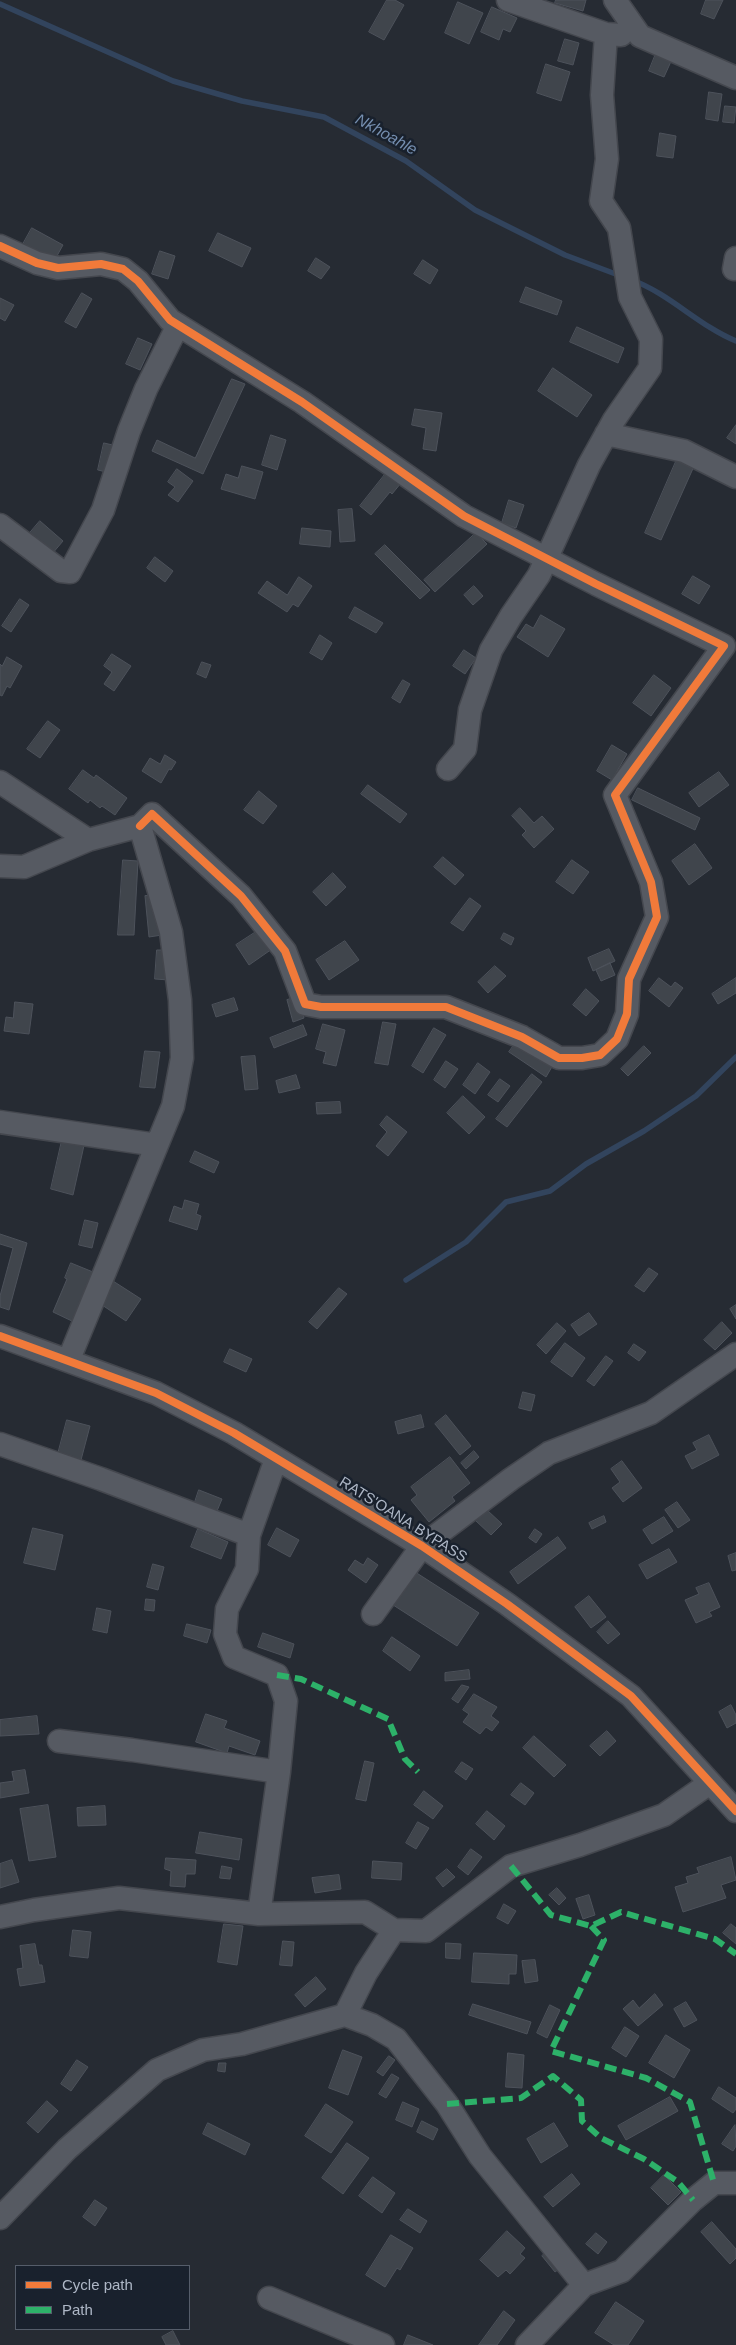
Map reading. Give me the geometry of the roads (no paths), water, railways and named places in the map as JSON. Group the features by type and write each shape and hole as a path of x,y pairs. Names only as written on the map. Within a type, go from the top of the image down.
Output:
{"street":[{"path":"508,0 606,34 640,36 736,78"},
{"path":"615,0 640,36"},
{"path":"448,769 465,749 470,710 490,650 539,575 589,465 606,434 650,368 651,338 630,297 619,228 601,201 608,159 602,95 606,34"},
{"path":"0,246 37,263 58,268 101,264 123,269 138,281 170,320 302,402 464,516 596,584 724,646 615,795 651,882 657,917 629,979 627,1014 617,1039 600,1055 582,1058 559,1058 522,1037 446,1007 321,1007 305,1004 285,951 241,896 152,814 140,826 88,840 24,866 0,866"},
{"path":"0,525 61,571 70,572 103,510 129,431 146,389 178,325"},
{"path":"606,434 684,452 736,477"},
{"path":"0,782 88,840"},
{"path":"69,1359 173,1106 182,1058 180,1000 171,932 140,826"},
{"path":"0,1122 157,1145"},
{"name":"RATS'OANA BYPASS","path":"0,1336 69,1359 156,1393 234,1433 422,1546 507,1604 631,1696 736,1812"},
{"path":"373,1614 422,1546 511,1479 549,1453 651,1413 736,1354"},
{"path":"0,1444 101,1479 249,1535"},
{"path":"259,1914 279,1772 286,1701 277,1675 234,1656 225,1634 227,1609 247,1568 249,1535 276,1459"},
{"path":"58,1742 132,1750 279,1772"},
{"path":"0,1917 34,1910 119,1898 259,1914 365,1912 394,1930 426,1931 511,1866 580,1845 664,1815 710,1783"},
{"path":"346,2015 366,1974 394,1930"},
{"path":"0,2218 66,2149 157,2070 203,2050 242,2044 346,2015 396,2039 447,2104 480,2156 584,2285"},
{"path":"527,2345 584,2285 622,2270 693,2200 714,2183 736,2183"},
{"path":"269,2298 383,2345"}],"waterway":[{"name":"Nkhoahle","path":"0,4 173,81 242,101 324,117 406,161 475,210 565,255 621,276"},
{"name":"Nkhoahle","path":"632,280 659,293 709,327 736,341"},
{"path":"406,1280 466,1242 506,1202 550,1191 586,1164 644,1131 696,1096 736,1057"}]}
